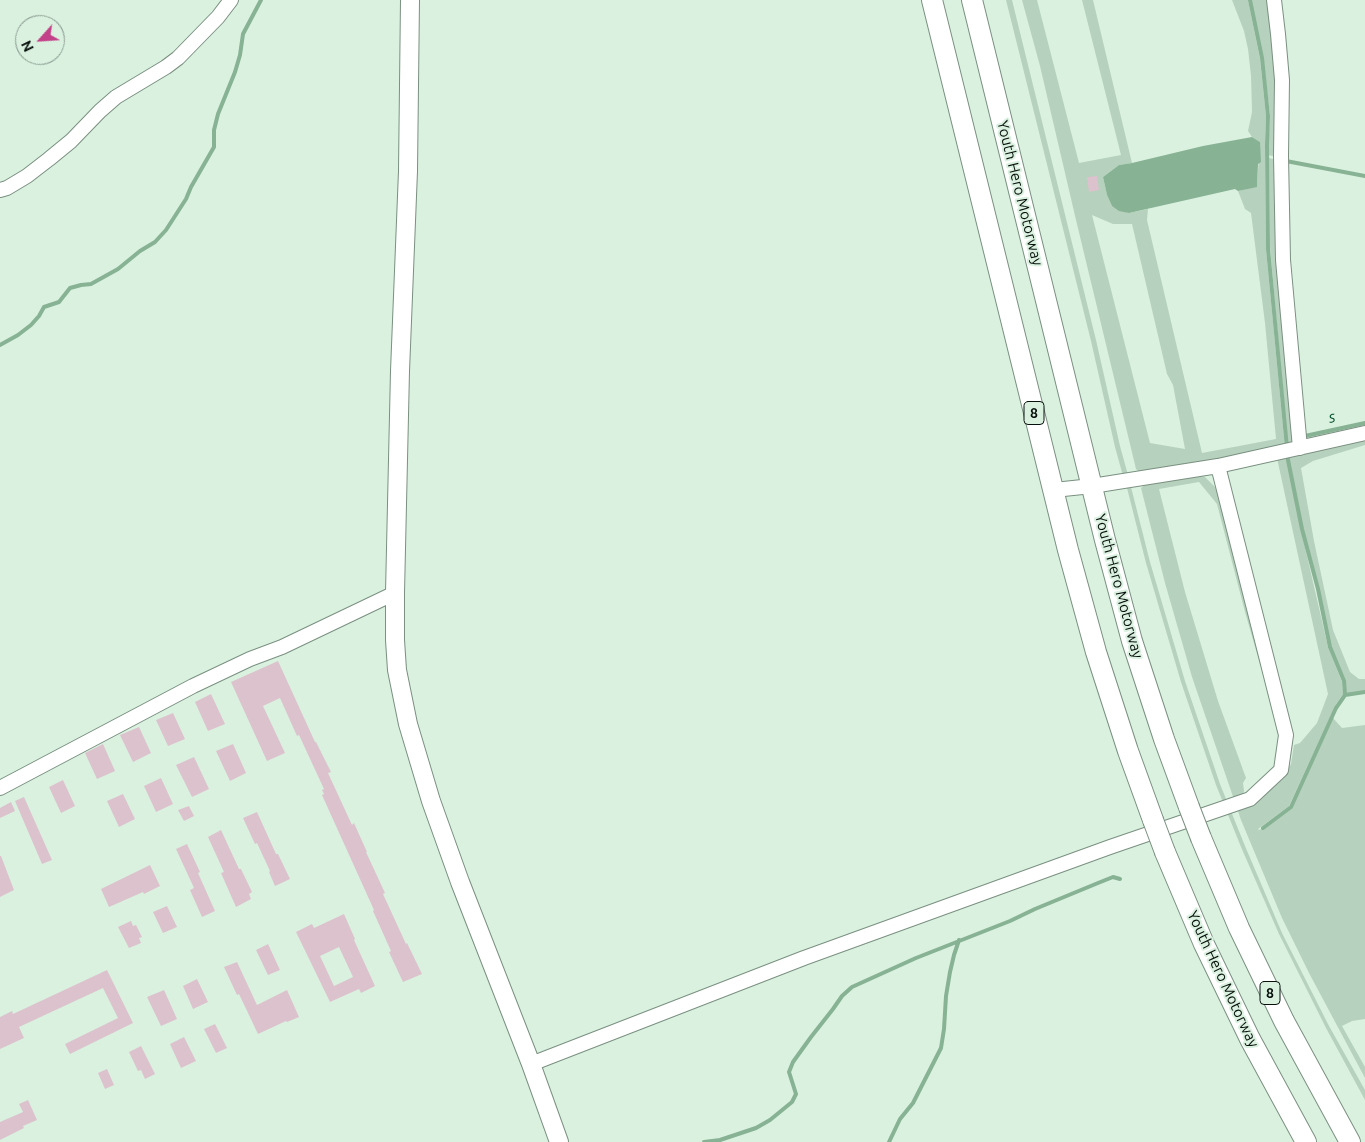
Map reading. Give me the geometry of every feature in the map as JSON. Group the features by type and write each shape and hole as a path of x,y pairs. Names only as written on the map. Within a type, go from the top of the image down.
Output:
{"highway":[{"name":"Youth Hero Motorway","path":"932,0 1096,652 1128,751 1165,852 1204,944 1250,1038 1306,1142"},
{"name":"Youth Hero Motorway","path":"972,0 1132,641 1164,738 1201,838 1239,928 1284,1021 1350,1142"}],"main road":[{"path":"410,0 408,171 400,371 394,640 397,670 408,724 431,801 559,1142"}],"street":[{"path":"2,190 27,176 50,159 116,97 178,58 218,17 231,0"},
{"path":"1274,0 1282,80 1280,156 1283,260 1293,449"},
{"path":"1054,490 1092,486 1218,466 1365,433"},
{"path":"531,1064 804,958 1110,847 1250,799 1281,770 1286,735 1218,466"},
{"path":"0,788 192,686 250,659 282,647 395,593"}],"shaded area":[{"path":"1006,0 1012,0 1128,475 1123,476 1115,447 1091,341"},
{"path":"1022,0 1037,0 1079,163 1121,155 1082,0 1093,0 1132,163 1119,165 1103,177 1107,195 1112,206 1129,213 1148,209 1147,220 1202,453 1276,439 1265,323 1251,213 1245,209 1238,191 1257,186 1260,142 1252,137 1248,131 1252,112 1248,49 1244,31 1232,0 1248,0 1260,59 1266,116 1266,249 1285,448 1143,472 1139,472 1136,469 1040,66","holes":["1092,215 1113,224 1132,224 1167,374 1173,385 1185,449 1150,443"]},
{"path":"1251,0 1270,0 1275,39 1277,157 1268,155 1270,115 1263,57"},
{"path":"1252,137 1260,142 1261,162 1258,164 1257,187 1238,191 1235,189 1129,213 1119,211 1112,206 1107,195 1103,177 1119,165"},
{"path":"1269,158 1277,160 1293,445 1288,448 1270,247"},
{"path":"1365,438 1365,445 1313,461 1301,468 1333,630 1350,672 1359,679 1365,679 1365,691 1346,694 1344,681 1331,647 1303,529 1288,455"},
{"path":"1286,456 1328,647 1342,682 1343,694 1336,704 1289,806 1258,829 1263,828 1292,807 1333,718 1342,728 1365,725 1365,1019 1352,1021 1342,1026 1365,1067 1365,1078 1282,918 1241,820 1192,677 1165,583 1141,488 1146,484 1198,475 1205,477 1215,487 1221,500 1275,716 1217,504 1199,482 1159,489 1185,592 1218,701 1246,778 1243,783 1242,799 1282,778 1291,764 1294,745 1300,743 1317,723 1328,694 1277,458"},
{"path":"1131,487 1150,562 1185,681 1220,784 1282,933 1329,1026 1365,1090 1365,1100 1326,1028 1279,934 1216,785 1181,682 1146,563 1127,488"}],"building":[{"path":"1097,176 1099,190 1089,192 1087,177"},
{"path":"278,661 315,742 331,772 328,773 352,825 354,823 406,944 422,974 403,982 389,952 391,951 374,910 322,795 324,794 322,790 324,789 280,698 263,706 285,753 267,761 231,682"},
{"path":"211,694 225,724 208,731 195,702"},
{"path":"173,713 185,739 168,746 156,720"},
{"path":"139,727 151,753 133,762 120,735"},
{"path":"103,744 115,771 97,779 85,753"},
{"path":"233,744 246,773 230,781 216,751"},
{"path":"194,757 209,789 192,797 176,765"},
{"path":"161,778 173,804 156,812 144,786"},
{"path":"63,780 75,806 61,813 49,787"},
{"path":"123,794 135,819 119,827 107,801"},
{"path":"24,797 52,860 42,864 15,801"},
{"path":"11,802 15,811 0,818 0,808"},
{"path":"189,806 194,816 184,821 178,810"},
{"path":"257,812 276,854 278,854 290,879 275,886 257,843 255,844 243,818"},
{"path":"221,830 252,892 249,894 251,899 236,907 221,873 224,872 208,837"},
{"path":"187,844 215,911 202,917 190,890 194,888 176,849"},
{"path":"0,856 14,890 0,897"},
{"path":"150,865 160,886 109,907 101,889"},
{"path":"167,906 177,927 163,933 153,912"},
{"path":"344,914 375,986 361,993 359,989 330,1002 296,932 312,924 314,928","holes":["339,947 353,977 334,986 320,956"]},
{"path":"131,921 133,926 136,925 142,937 139,938 141,943 129,948 118,927"},
{"path":"268,944 280,970 268,975 256,950"},
{"path":"237,962 257,1005 287,990 299,1017 258,1034 224,967"},
{"path":"107,970 133,1023 70,1054 65,1044 118,1018 103,988 19,1027 24,1038 0,1049 0,1017 12,1011 13,1014"},
{"path":"197,979 208,1002 193,1009 183,986"},
{"path":"164,990 177,1019 161,1026 147,997"},
{"path":"215,1024 227,1048 216,1053 204,1029"},
{"path":"184,1037 196,1061 181,1068 170,1044"},
{"path":"141,1046 155,1074 145,1079 141,1070 138,1071 129,1052"},
{"path":"107,1069 114,1085 105,1089 98,1073"},
{"path":"28,1100 37,1120 0,1140 0,1122 23,1112 19,1104"}],"waterway":[{"path":"0,345 31,325 44,307 59,302 70,288 91,284 118,269 140,251 155,242 166,230 186,199 214,147 214,130 218,114 235,72 243,34 261,0"},
{"path":"1250,0 1262,58 1268,116 1268,249 1287,448"},
{"path":"1286,161 1365,176"},
{"name":"s","path":"1305,436 1365,423"},
{"path":"1287,455 1302,529 1318,589 1330,647 1344,681 1345,695 1365,692"},
{"path":"1263,828 1291,807 1336,708 1345,695"},
{"path":"704,1142 720,1140 756,1128 770,1120 792,1102 796,1094 789,1072 793,1062 842,996 852,987 916,958 1010,921 1098,883 1113,877 1120,879"},
{"path":"889,1142 900,1119 913,1103 941,1048 946,996 950,972 959,940"}]}
